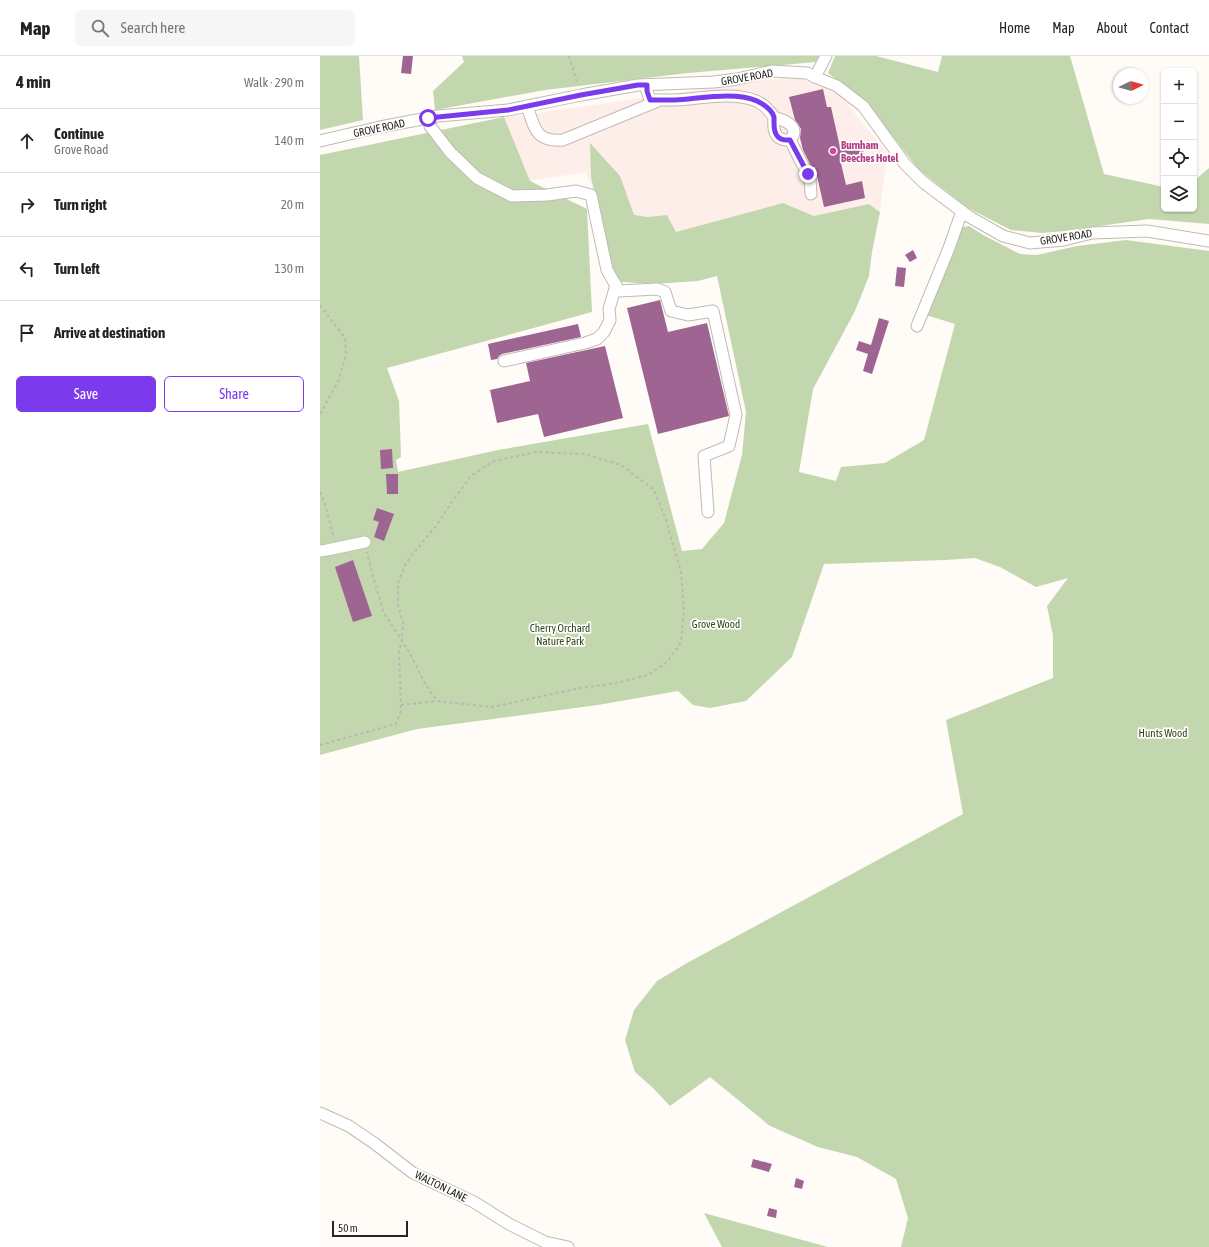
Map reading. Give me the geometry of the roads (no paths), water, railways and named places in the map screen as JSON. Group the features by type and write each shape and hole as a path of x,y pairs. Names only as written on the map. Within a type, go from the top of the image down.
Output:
{"street":[{"path":"815,77 826,56"},
{"name":"GROVE ROAD","path":"320,141 428,118 508,110 638,85 714,82 737,79 772,71 807,73 837,86 863,106 904,164 923,182 968,216 1003,236 1030,243 1064,240 1092,232 1147,231 1209,241"},
{"path":"647,85 650,100 741,97 756,101 769,109 774,117 775,132 778,138 790,140"},
{"path":"527,106 539,135 552,141 563,140 660,100"},
{"path":"774,117 784,120 793,128 793,137 790,140"},
{"path":"428,118 430,126 450,152 477,178 512,196 547,195 576,191 591,194 607,270 619,291 657,290 665,292 671,311 688,315 713,311 736,415 729,446 704,456 708,512"},
{"path":"790,140 810,179 811,194"},
{"path":"917,326 949,248 962,211"},
{"path":"504,361 597,339 604,332 610,320 609,310 616,285"},
{"path":"320,551 365,542"},
{"name":"WALTON LANE","path":"320,1113 350,1126 413,1173 474,1202 508,1224 544,1242 568,1247"}],"place":[{"name":"Burnham Beeches Hotel","path":"833,151"}],"park label":[{"name":"Grove Wood","path":"716,624"},
{"name":"Cherry Orchard Nature Park","path":"560,634"},
{"name":"Hunts Wood","path":"1163,733"}]}
